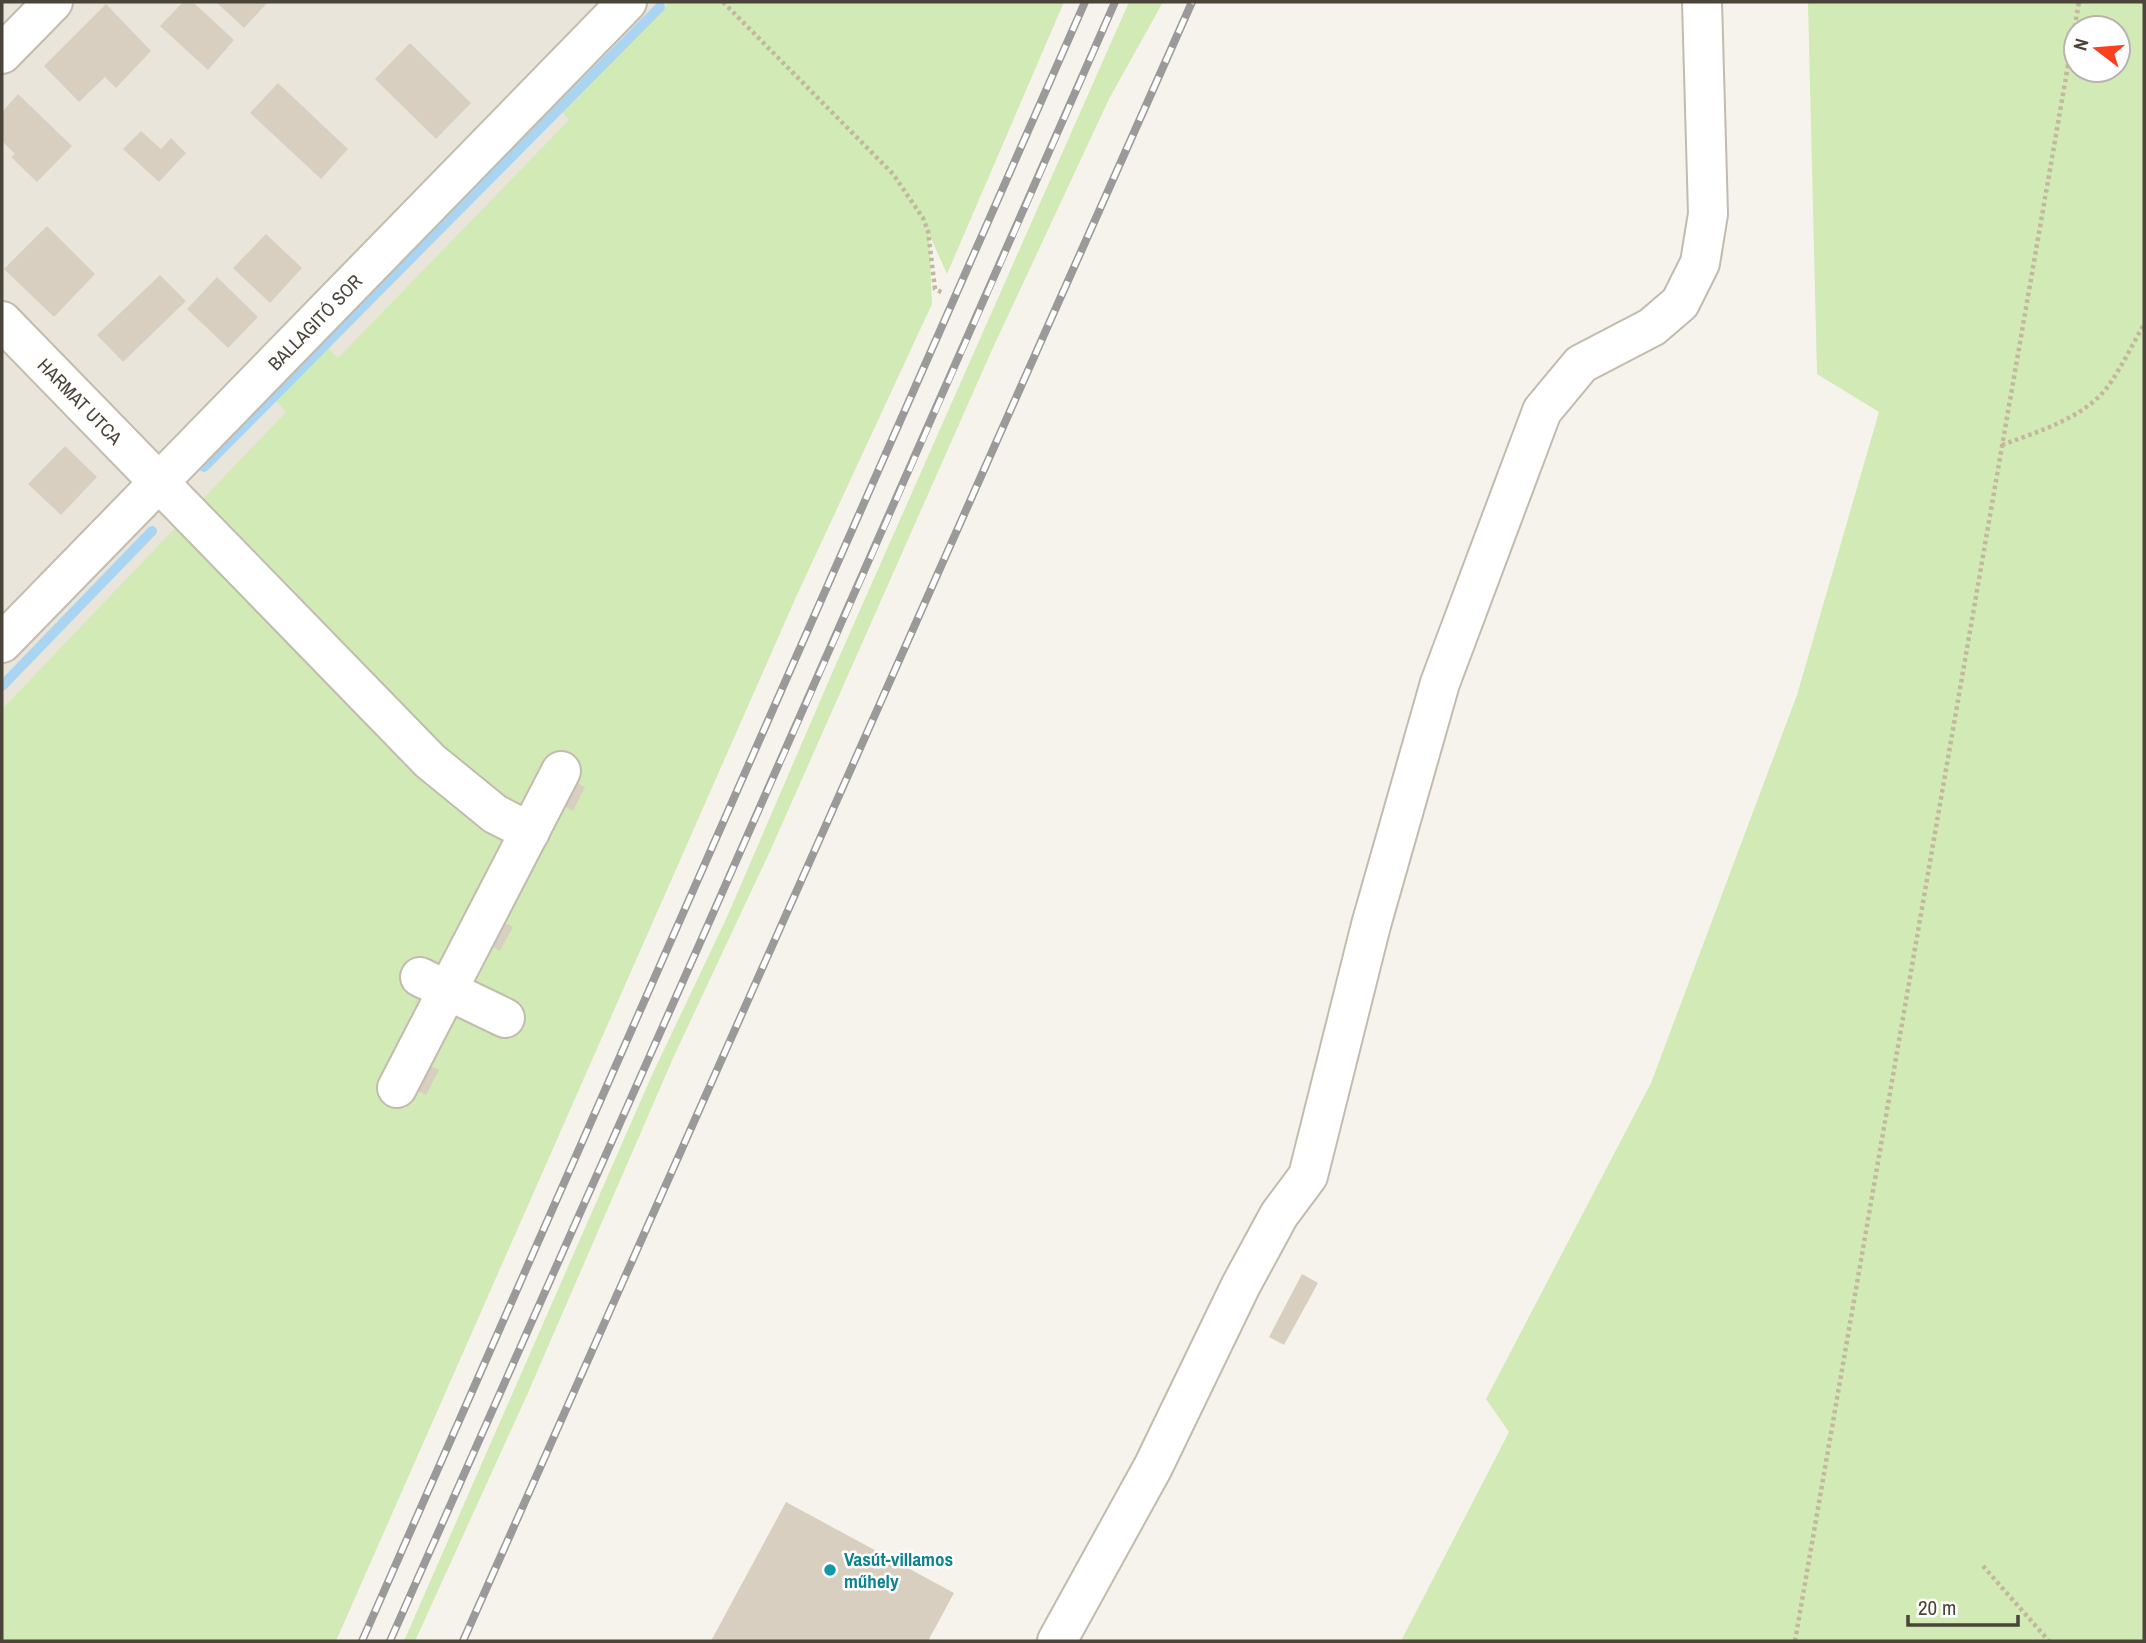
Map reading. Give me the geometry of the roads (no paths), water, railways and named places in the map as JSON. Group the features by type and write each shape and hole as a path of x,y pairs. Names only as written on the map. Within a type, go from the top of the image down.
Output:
{"street":[{"path":"2,54 53,2"},
{"name":"BALLAGITÓ SOR","path":"2,643 627,2"},
{"path":"1057,1641 1153,1467 1254,1261 1279,1215 1308,1176 1371,925 1440,683 1542,411 1581,364 1652,327 1679,303 1700,263 1708,214 1702,2"},
{"name":"HARMAT UTCA","path":"2,321 430,761 495,814 526,855"},
{"path":"397,1088 434,984 526,855 561,771"},
{"path":"434,984 505,1018"}],"waterway":[{"path":"204,467 660,7"},
{"path":"2,686 152,531"}],"railway":[{"path":"362,1641 1085,2"},
{"path":"390,1641 1115,2"},
{"path":"463,1641 1192,2"}],"place":[{"name":"Vasút-villamos műhely","path":"830,1570"}]}
